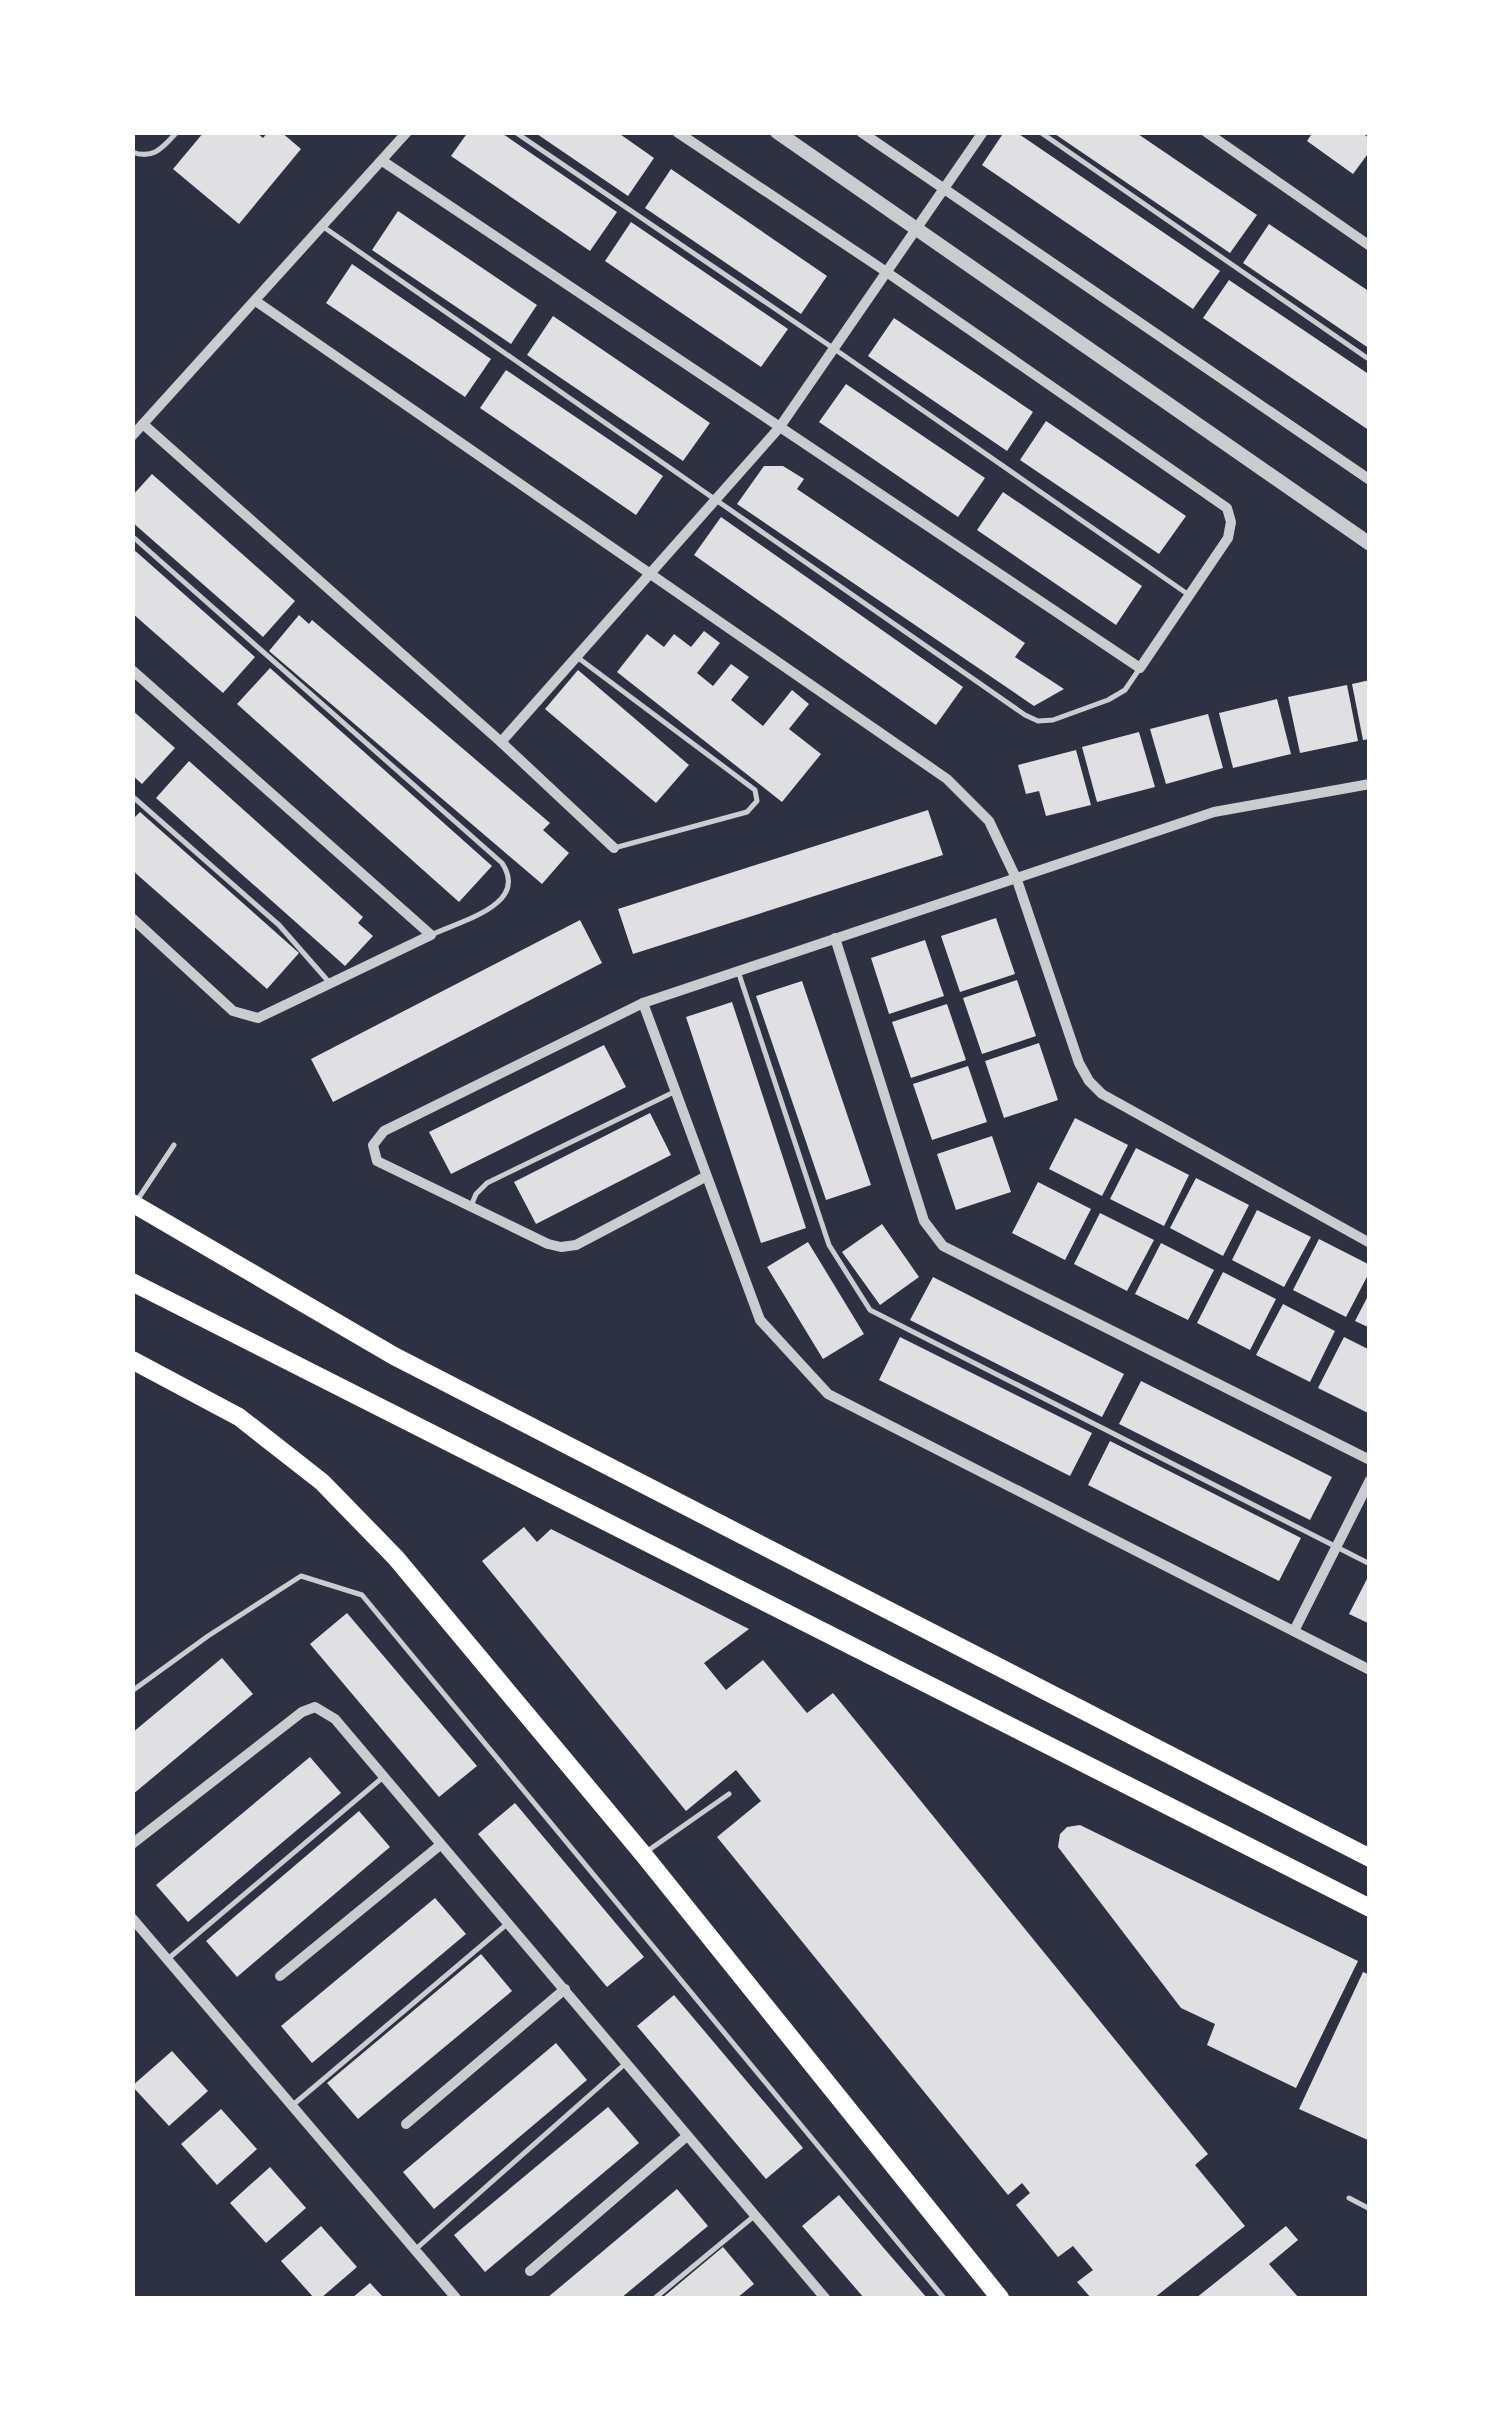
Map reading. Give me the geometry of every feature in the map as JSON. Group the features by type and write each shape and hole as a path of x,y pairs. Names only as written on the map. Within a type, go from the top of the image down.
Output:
{"main road":[{"path":"134,1204 394,1356 1370,1858"},
{"path":"132,1282 1370,1908"},
{"path":"132,1360 239,1417 322,1482 396,1558 644,1854 1000,2298"}],"street":[{"path":"132,436 408,132"},
{"path":"384,162 1140,668 1228,538 1231,522 1227,508 677,132"},
{"path":"777,132 1370,544"},
{"path":"861,132 1370,480"},
{"path":"501,742 779,428 982,132"},
{"path":"1206,132 1370,246"},
{"path":"257,302 947,779 990,821 1017,880 1078,1063 1089,1081 1102,1094 1370,1243"},
{"path":"143,424 501,742 614,848"},
{"path":"132,670 431,935 258,1018 233,1011 132,918"},
{"path":"705,1177 576,1244 562,1247 548,1244 376,1161 373,1145 384,1131 643,1002 1214,812 1370,784"},
{"path":"835,938 924,1221 943,1246 1370,1460"},
{"path":"643,1002 760,1320 828,1394 1370,1670"},
{"path":"1294,1631 1370,1480"},
{"path":"132,1844 290,1720 315,1708 335,1718 439,1846 628,2062 821,2294 806,2298"},
{"path":"280,1976 439,1846"},
{"path":"132,1918 138,1935 167,1960 456,2298"},
{"path":"406,2124 565,1989"},
{"path":"530,2271 688,2136"}],"lane":[{"path":"132,152 155,154 177,132"},
{"path":"515,132 1190,596"},
{"path":"1040,132 1370,360"},
{"path":"324,228 1025,715 1038,721 1053,720 1108,700 1125,690 1140,668"},
{"path":"132,536 502,864 510,876 510,890 501,902 431,935"},
{"path":"577,657 755,790 757,802 747,812 614,848"},
{"path":"132,796 279,925 330,984"},
{"path":"738,971 829,1245 870,1310 1370,1564"},
{"path":"471,1206 487,1183 674,1092"},
{"path":"134,1204 174,1145"},
{"path":"132,1690 301,1576 362,1596 944,2298"},
{"path":"167,1960 383,1778"},
{"path":"644,1854 729,1794"},
{"path":"292,2106 508,1924"},
{"path":"415,2250 628,2062"},
{"path":"1348,2198 1370,2208"},
{"path":"656,2298 754,2215"}],"building":[{"path":"204,132 256,132 263,138 268,132 281,132 301,149 239,224 173,169"},
{"path":"468,132 500,132 617,212 590,251 451,156"},
{"path":"534,132 617,132 654,158 628,196"},
{"path":"1004,132 1016,132 1220,271 1193,309 982,165"},
{"path":"1052,132 1135,132 1257,215 1230,253"},
{"path":"1313,132 1361,132 1370,139 1370,151 1353,174 1307,141"},
{"path":"671,169 827,276 801,314 645,208"},
{"path":"398,211 537,305 511,344 372,250"},
{"path":"631,222 788,329 761,367 605,261"},
{"path":"1269,224 1370,292 1370,349 1243,263"},
{"path":"352,264 491,359 465,397 326,303"},
{"path":"1229,280 1370,375 1370,431 1203,318"},
{"path":"553,316 710,423 683,461 527,355"},
{"path":"894,318 1033,412 1007,451 868,356"},
{"path":"506,370 663,476 636,515 480,408"},
{"path":"846,384 985,478 958,517 819,422"},
{"path":"1046,421 1186,516 1159,554 1020,460"},
{"path":"764,466 783,466 804,479 797,489 1025,643 1015,657 1064,689 1034,706 737,504"},
{"path":"152,474 295,601 263,637 132,522 132,496"},
{"path":"1003,492 1142,586 1116,625 977,530"},
{"path":"721,517 963,687 936,725 694,555"},
{"path":"132,548 255,657 223,693 132,613"},
{"path":"299,615 309,624 312,620 550,823 543,830 569,853 542,884 269,651"},
{"path":"704,631 720,643 697,673 713,686 731,664 749,677 731,700 763,726 792,690 809,704 789,729 821,754 782,802 617,672 647,634 664,647 674,634 691,647"},
{"path":"270,668 492,866 459,902 237,704"},
{"path":"578,670 689,765 656,803 545,709"},
{"path":"1370,680 1370,739 1363,740 1352,684"},
{"path":"1347,685 1358,741 1300,753 1288,697"},
{"path":"1277,699 1291,754 1233,768 1219,713"},
{"path":"132,710 175,748 142,784 132,775"},
{"path":"1208,714 1223,768 1166,784 1150,729"},
{"path":"1139,732 1155,787 1097,802 1082,747"},
{"path":"1076,750 1091,805 1046,816 1039,791 1026,794 1018,765"},
{"path":"189,761 363,917 358,923 373,936 345,966 156,798"},
{"path":"928,810 943,855 633,954 618,909"},
{"path":"140,812 299,953 267,989 132,870 132,820"},
{"path":"996,918 1015,974 960,992 941,936"},
{"path":"580,920 602,963 333,1102 311,1059"},
{"path":"925,940 944,996 889,1014 871,958"},
{"path":"1017,980 1036,1036 982,1054 963,998"},
{"path":"802,981 871,1185 826,1200 756,996"},
{"path":"732,1002 806,1228 761,1243 686,1017"},
{"path":"947,1004 966,1060 911,1078 892,1022"},
{"path":"1039,1043 1058,1100 1004,1118 985,1061"},
{"path":"604,1045 626,1087 451,1174 429,1132"},
{"path":"968,1066 987,1122 932,1140 913,1084"},
{"path":"650,1113 671,1155 536,1224 514,1182"},
{"path":"1075,1118 1128,1145 1102,1196 1049,1169"},
{"path":"992,1136 1011,1192 956,1210 937,1154"},
{"path":"1136,1148 1189,1175 1164,1226 1110,1199"},
{"path":"1196,1178 1249,1205 1223,1256 1170,1228"},
{"path":"1038,1182 1091,1209 1065,1260 1012,1233"},
{"path":"1257,1210 1311,1237 1284,1287 1232,1260"},
{"path":"1100,1213 1154,1240 1127,1291 1074,1264"},
{"path":"882,1224 919,1277 880,1305 842,1252"},
{"path":"1319,1239 1370,1265 1346,1317 1293,1290"},
{"path":"808,1242 864,1334 823,1359 767,1267"},
{"path":"1161,1243 1214,1270 1188,1320 1135,1294"},
{"path":"1223,1272 1276,1299 1250,1350 1197,1323"},
{"path":"933,1277 1124,1374 1102,1417 910,1320"},
{"path":"1370,1292 1370,1328 1355,1321"},
{"path":"1283,1304 1335,1331 1310,1382 1256,1355"},
{"path":"900,1337 1092,1433 1070,1476 879,1380"},
{"path":"1344,1337 1370,1350 1370,1414 1318,1388"},
{"path":"1141,1381 1332,1477 1310,1520 1119,1424"},
{"path":"1110,1441 1301,1538 1279,1581 1088,1485"},
{"path":"524,1527 537,1542 551,1529 749,1629 704,1663 726,1690 763,1660 807,1713 833,1693 1208,2154 1195,2165 1245,2226 1154,2298 1091,2298 1077,2282 1093,2270 1073,2246 1058,2257 1016,2205 1030,2193 1022,2183 1008,2195 717,1837 761,1801 736,1770 686,1811 482,1561"},
{"path":"1370,1573 1370,1624 1349,1614"},
{"path":"347,1613 477,1766 439,1797 310,1644"},
{"path":"222,1658 253,1694 132,1795 132,1733"},
{"path":"310,1757 341,1793 188,1922 156,1885"},
{"path":"515,1803 644,1957 607,1987 478,1834"},
{"path":"359,1811 390,1847 237,1977 206,1941"},
{"path":"1080,1825 1358,1961 1296,2088 1207,2045 1215,2024 1181,2008 1058,1847 1060,1834 1067,1827"},
{"path":"435,1898 466,1934 312,2063 281,2026"},
{"path":"481,1954 512,1991 358,2119 327,2083"},
{"path":"1363,1972 1370,1975 1370,2141 1299,2109"},
{"path":"674,1995 803,2148 766,2179 637,2026"},
{"path":"556,2043 587,2080 434,2209 403,2172"},
{"path":"172,2051 208,2091 169,2126 132,2086"},
{"path":"608,2107 639,2143 485,2272 454,2235"},
{"path":"221,2109 257,2149 217,2185 181,2144"},
{"path":"270,2167 306,2208 266,2243 230,2203"},
{"path":"677,2189 708,2226 621,2298 547,2298"},
{"path":"839,2195 927,2298 864,2298 802,2226"},
{"path":"321,2226 357,2267 321,2298 314,2298 281,2261"},
{"path":"1286,2226 1298,2240 1269,2264 1299,2298 1196,2298"},
{"path":"723,2247 754,2284 737,2298 662,2298"},
{"path":"370,2283 384,2298 352,2298"}]}
